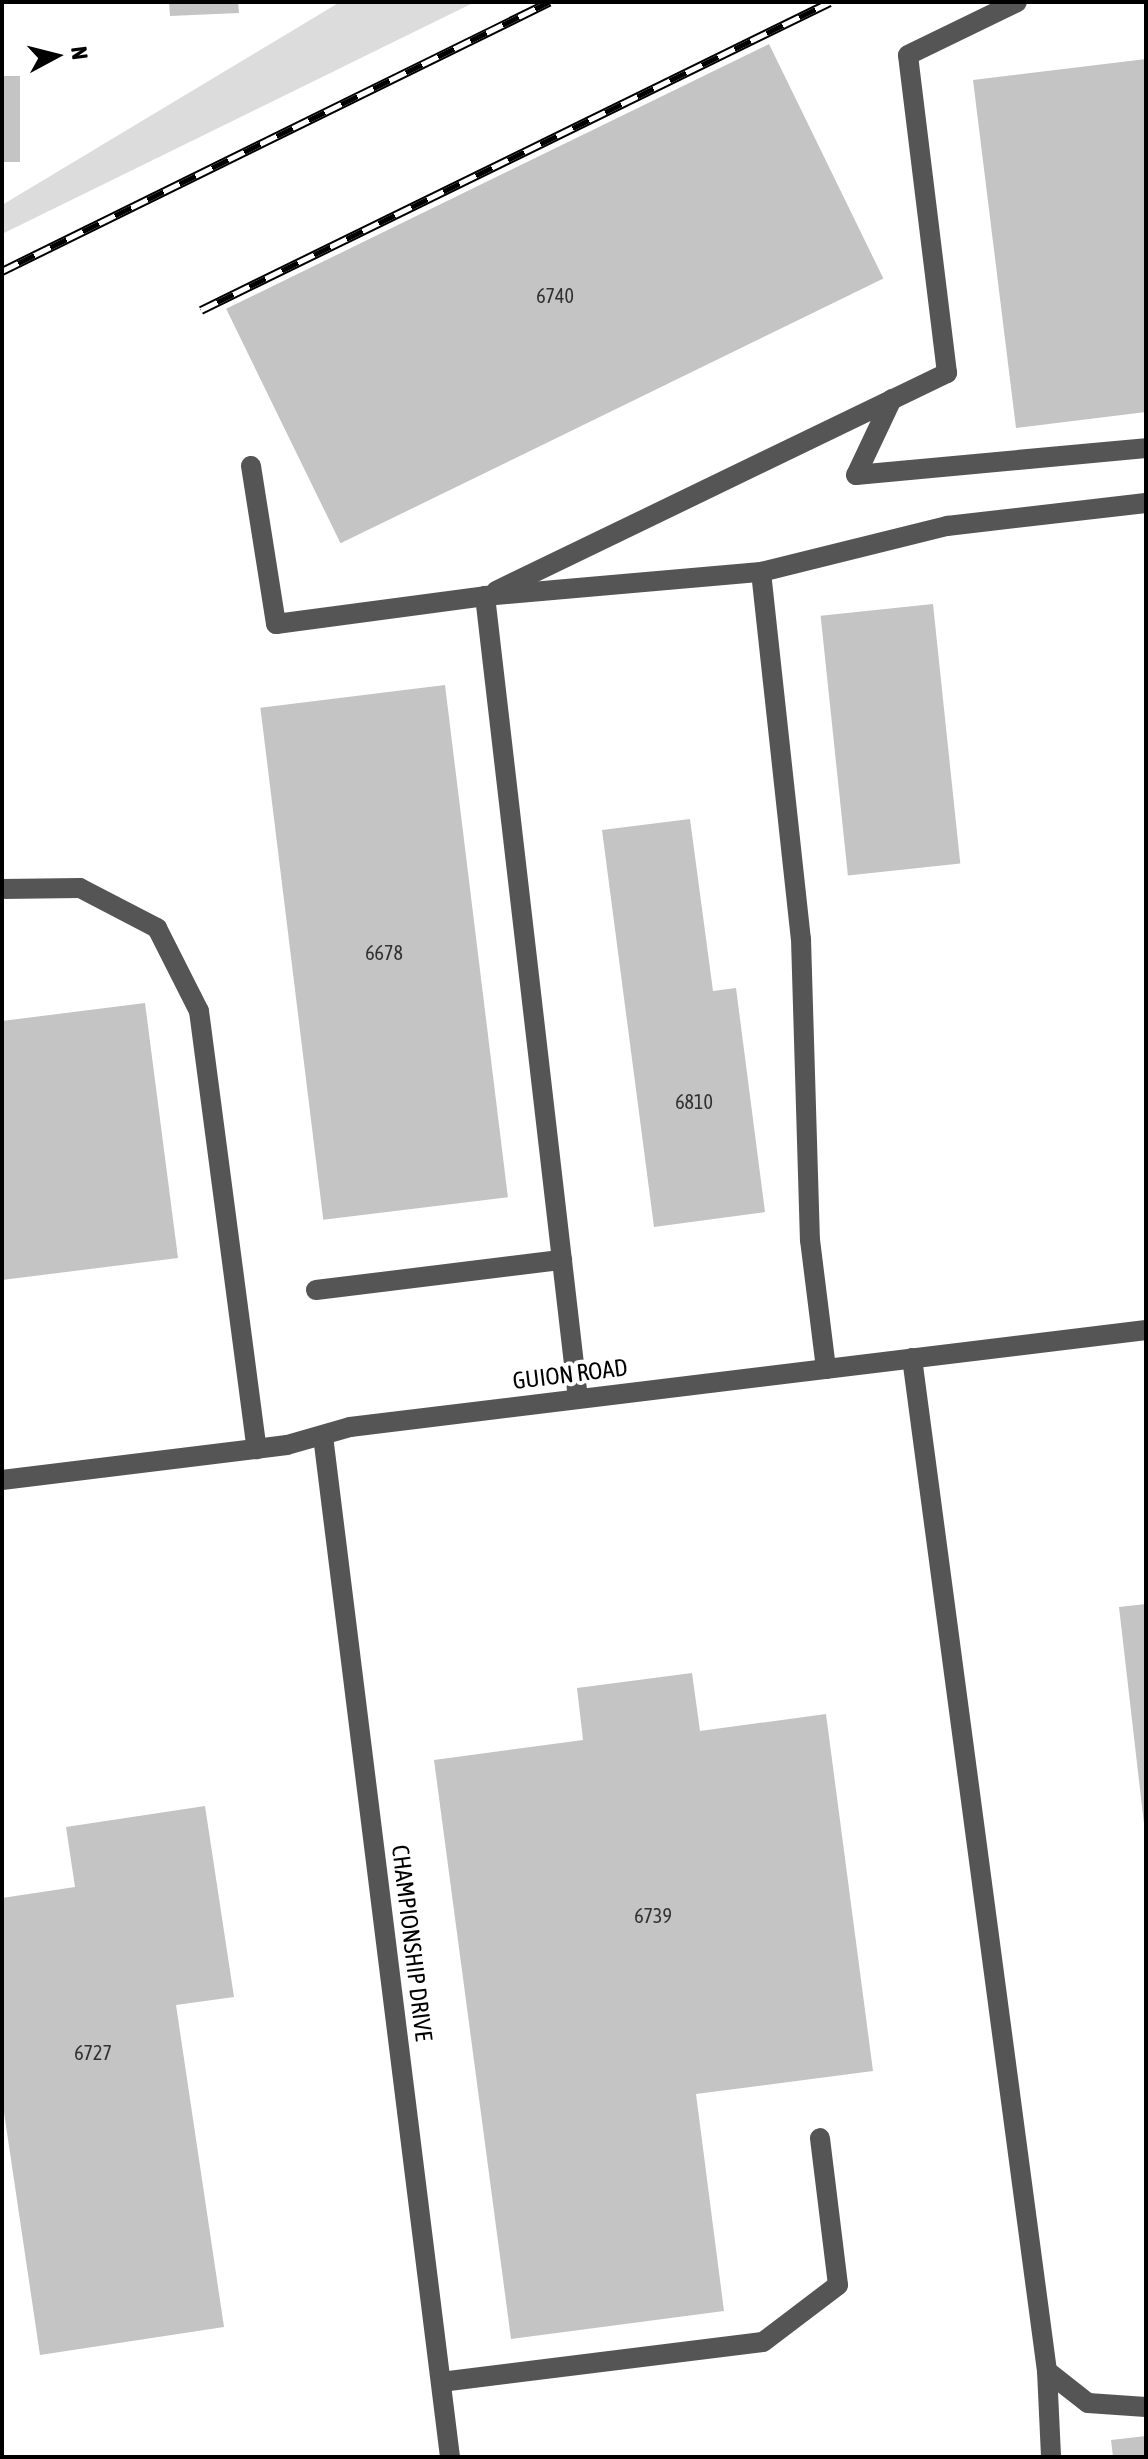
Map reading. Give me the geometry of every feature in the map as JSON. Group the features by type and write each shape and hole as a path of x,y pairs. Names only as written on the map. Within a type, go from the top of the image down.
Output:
{"street":[{"path":"485,596 947,373 908,55 1017,2"},
{"path":"892,399 856,475 1146,448"},
{"path":"251,466 276,624 485,596 761,572 947,526 1146,503"},
{"path":"761,572 801,939 810,1240 826,1369"},
{"path":"485,596 578,1399"},
{"path":"2,889 80,888 157,928 199,1011 257,1449"},
{"path":"316,1290 562,1260"},
{"name":"GUION ROAD","path":"2,1480 257,1449 323,1436 578,1399 1146,1330"},
{"path":"912,1358 1047,2371 1051,2457"},
{"name":"CHAMPIONSHIP DRIVE","path":"323,1436 450,2457"},
{"path":"441,2382 763,2342 838,2285 820,2138"},
{"path":"1047,2371 1088,2403 1146,2407"}],"shaded area":[{"path":"340,2 475,2 2,234 2,205"}],"building":[{"path":"169,2 238,2 239,13 170,16"},
{"path":"769,44 883,279 341,543 226,309"},
{"path":"1146,59 1146,412 1016,428 973,80"},
{"path":"2,76 20,76 20,162 2,162"},
{"path":"933,604 960,864 848,875 821,616"},
{"path":"445,685 508,1197 323,1220 260,708"},
{"path":"690,819 713,991 736,988 765,1212 654,1227 602,830"},
{"path":"145,1003 178,1258 2,1280 2,1021"},
{"path":"1146,1604 1146,1824 1144,1824 1119,1607"},
{"path":"692,1673 700,1731 826,1714 873,2071 696,2094 724,2311 511,2339 434,1760 583,1740 577,1688"},
{"path":"205,1806 234,1997 176,2005 224,2327 40,2355 2,2099 2,1898 75,1887 66,1827"},
{"path":"1146,2436 1146,2457 1113,2457 1111,2440"}],"railway":[{"path":"2,271 549,2"},
{"path":"201,310 830,2"}]}
